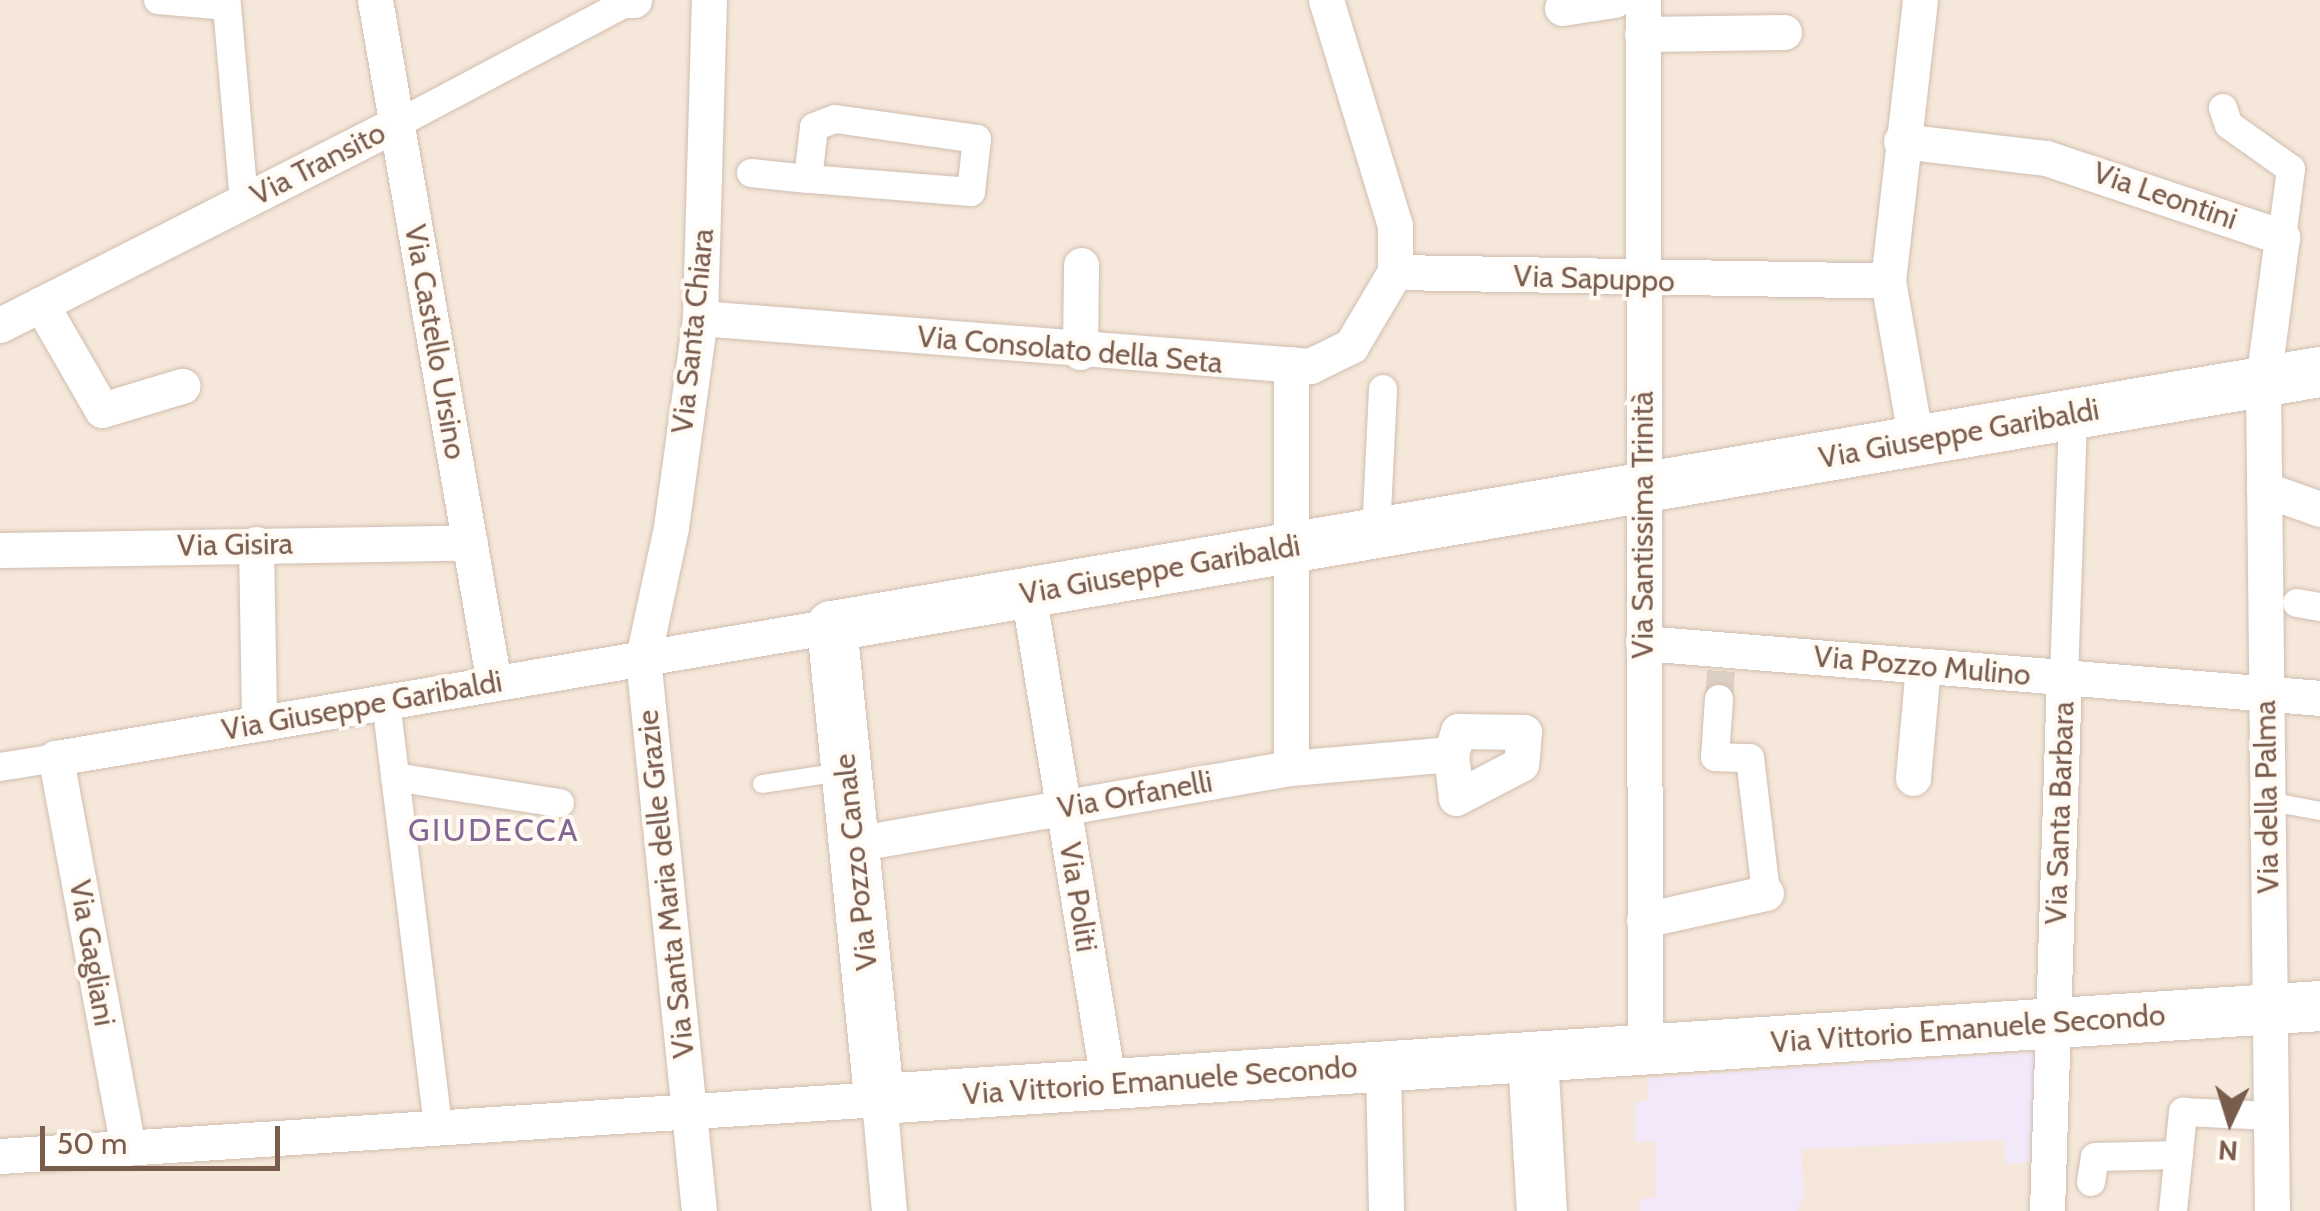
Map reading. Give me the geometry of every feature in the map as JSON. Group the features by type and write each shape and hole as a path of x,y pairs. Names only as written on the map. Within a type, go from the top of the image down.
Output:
{"main road":[{"name":"Via Giuseppe Garibaldi","path":"832,626 2320,372"},
{"name":"Via Pozzo Canale","path":"832,626 879,1099"},
{"name":"Via Vittorio Emanuele Secondo","path":"879,1099 2320,1006"},
{"path":"1533,1057 1542,1211"}],"street":[{"path":"158,0 226,6 244,201"},
{"name":"Via Castello Ursino","path":"375,0 494,684"},
{"name":"Via Santa Chiara","path":"644,658 671,527 700,318 709,0"},
{"path":"1326,0 1395,225 1394,272"},
{"path":"1562,8 1614,0"},
{"path":"1916,441 1889,289 1891,231 1920,0"},
{"name":"Via Transito","path":"0,325 396,124 627,1"},
{"path":"1642,17 1784,32"},
{"name":"Via Santissima Trinità","path":"1642,17 1645,1050"},
{"path":"2223,108 2229,125 2291,169 2262,382"},
{"path":"750,173 808,179 971,192 977,139 835,119 814,127 808,179"},
{"name":"Via Leontini","path":"1902,141 2046,158 2282,237"},
{"path":"1080,352 1081,265"},
{"name":"Via Consolato della Seta","path":"700,318 1080,352 1291,364 1325,362 1352,346 1394,272"},
{"name":"Via Sapuppo","path":"1394,272 1889,289"},
{"path":"41,304 102,410 182,386"},
{"path":"1291,364 1287,548 1291,768"},
{"name":"Via della Palma","path":"2262,382 2272,1211"},
{"path":"1376,533 1384,389"},
{"name":"Via Santa Barbara","path":"2047,1211 2074,414"},
{"path":"2264,489 2320,509"},
{"name":"Via Gisira","path":"0,550 470,543"},
{"path":"256,544 259,723"},
{"name":"Via Politi","path":"1028,592 1109,1084"},
{"name":"Via Giuseppe Garibaldi","path":"0,767 832,626"},
{"name":"Via Pozzo Mulino","path":"1643,643 1721,659 1923,666 2320,698"},
{"name":"Via Santa Maria delle Grazie","path":"644,658 699,1211"},
{"path":"1913,778 1923,666"},
{"path":"1644,920 1766,893 1750,758 1715,756 1719,699"},
{"path":"386,702 438,1128"},
{"name":"Via Orfanelli","path":"854,844 1291,768 1434,756"},
{"name":"Via Gagliani","path":"56,758 128,1148"},
{"path":"395,777 560,803"},
{"path":"1383,1067 1386,1211"},
{"path":"879,1099 889,1211"},
{"name":"Via Vittorio Emanuele Secondo","path":"0,1156 879,1099"},
{"path":"2173,1211 2182,1112 2271,1116"},
{"path":"2090,1182 2095,1157 2179,1155"}],"lane":[{"path":"762,784 846,771"},
{"path":"2268,800 2320,811"}],"shaded area":[{"path":"0,0 2320,0 2320,1211 0,1211"},
{"path":"2034,1052 2031,1162 2005,1164 2004,1140 1801,1149 1804,1195 1798,1211 1640,1211 1640,1199 1655,1198 1655,1142 1635,1142 1635,1102 1648,1101 1648,1078"}],"tunnel":[{"path":"1719,699 1721,669"}],"district":[{"name":"GIUDECCA","path":"494,830"}]}
